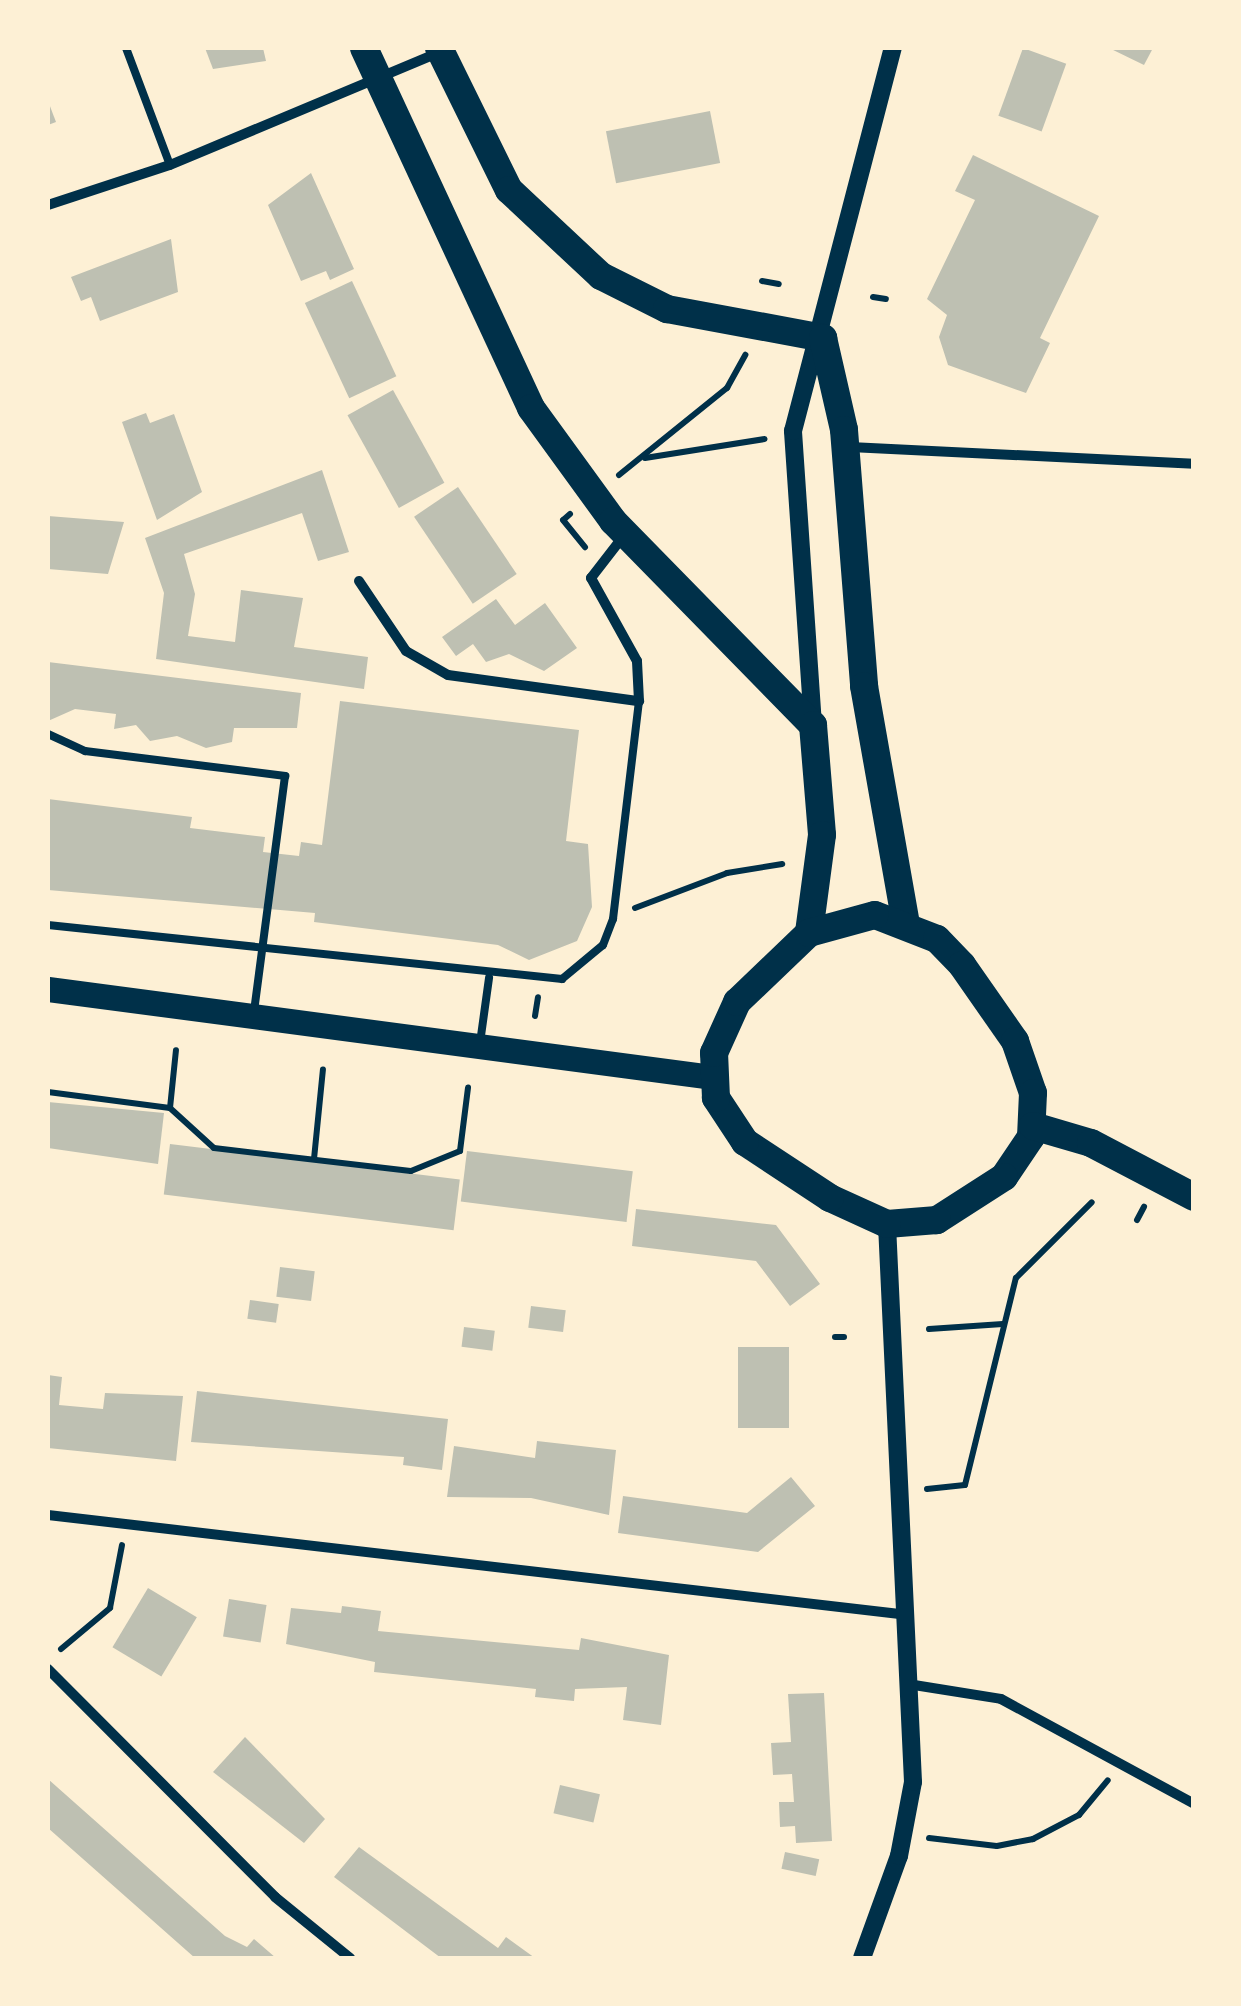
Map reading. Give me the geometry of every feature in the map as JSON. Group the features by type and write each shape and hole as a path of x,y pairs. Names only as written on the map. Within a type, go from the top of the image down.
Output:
{"highway":[{"path":"364,48 530,408 625,534 813,725 822,835 809,932"},
{"path":"440,50 509,190 600,276 667,309 823,338 845,447 864,686 906,924"},
{"path":"846,916 906,924 937,939 992,1000 1026,1066 1034,1126 1004,1177 960,1210 887,1224 746,1142 713,1076 737,1002 809,932 846,916"},
{"path":"1034,1126 1122,1156 1194,1197"}],"main road":[{"path":"48,989 713,1076"}],"street":[{"path":"813,725 793,438 823,338 893,48"},
{"path":"48,204 170,165 440,50"},
{"path":"845,447 1194,464"},
{"path":"359,581 406,651 448,675 639,701 637,661 591,578 625,534"},
{"path":"862,1958 903,1834 914,1685 887,1224"},
{"path":"48,1515 909,1615"},
{"path":"48,1669 275,1897 350,1958"},
{"path":"914,1685 1001,1698 1194,1804"}],"lane":[{"path":"126,48 170,165"},
{"path":"48,925 489,978 562,979 602,945 639,701"},
{"path":"48,734 85,751 285,776 253,1015"},
{"path":"480,1043 489,978"}],"path":[{"path":"762,280 779,284"},
{"path":"872,297 886,299"},
{"path":"612,480 727,388 747,348"},
{"path":"639,460 706,442 793,438"},
{"path":"628,907 782,864"},
{"path":"535,1016 538,996"},
{"path":"170,1108 176,1050"},
{"path":"314,1159 323,1069"},
{"path":"48,1092 170,1108 214,1148 430,1166 460,1151 468,1088"},
{"path":"902,1491 965,1484 1016,1278 1092,1202"},
{"path":"1137,1220 1144,1209"},
{"path":"929,1329 1003,1324"},
{"path":"48,1659 110,1608 125,1524"},
{"path":"903,1834 997,1846 1033,1839 1079,1815 1118,1762"}],"building":[{"path":"205,48 263,48 266,61 213,69"},
{"path":"1023,48 1066,64 1042,131 998,116"},
{"path":"1109,48 1153,48 1144,65"},
{"path":"48,101 56,122 48,125"},
{"path":"710,111 720,163 616,183 606,131"},
{"path":"973,155 1099,216 1040,338 1050,343 1026,393 948,365 939,337 947,315 927,299 975,200 955,191"},
{"path":"311,173 354,269 330,280 326,271 301,281 268,205"},
{"path":"171,239 178,292 100,321 91,297 81,301 71,277"},
{"path":"352,281 396,376 349,398 305,303"},
{"path":"393,390 444,483 399,508 348,415"},
{"path":"146,413 150,423 174,414 202,492 157,520 122,422"},
{"path":"322,470 349,552 318,561 302,513 184,554 195,594 188,636 235,642 241,590 303,598 294,647 368,657 364,689 156,659 164,593 145,538"},
{"path":"458,487 517,574 473,604 414,517"},
{"path":"48,516 124,522 108,574 48,569"},
{"path":"496,599 515,625 545,603 577,648 544,671 509,654 486,662 473,644 456,656 442,637"},
{"path":"48,662 301,693 297,728 234,728 232,742 206,748 177,736 150,741 136,725 114,729 116,714 75,709 48,721"},
{"path":"340,701 579,730 566,841 588,844 592,907 577,941 529,960 498,945 314,922 315,913 48,890 48,799 192,817 190,828 265,837 263,852 299,856 301,842 322,845"},
{"path":"48,1102 164,1113 158,1164 48,1148"},
{"path":"170,1144 460,1180 454,1230 164,1195"},
{"path":"467,1151 633,1171 627,1222 461,1202"},
{"path":"636,1209 776,1225 820,1284 790,1306 756,1261 632,1246"},
{"path":"280,1267 315,1271 311,1301 276,1297"},
{"path":"250,1300 279,1304 276,1323 247,1319"},
{"path":"531,1306 566,1310 563,1332 528,1328"},
{"path":"464,1327 495,1331 492,1351 462,1347"},
{"path":"738,1347 789,1347 789,1428 738,1428"},
{"path":"48,1375 62,1377 59,1405 103,1409 105,1393 183,1396 176,1461 48,1448"},
{"path":"197,1391 448,1419 442,1470 403,1465 404,1457 191,1442"},
{"path":"537,1441 616,1450 609,1515 531,1498 447,1497 454,1446 535,1458"},
{"path":"791,1477 815,1506 758,1552 618,1533 623,1496 747,1513"},
{"path":"148,1588 197,1617 161,1677 112,1647"},
{"path":"229,1599 267,1605 261,1642 223,1637"},
{"path":"342,1606 381,1611 378,1631 579,1650 581,1638 669,1655 661,1725 623,1720 627,1687 575,1689 574,1701 535,1697 536,1689 374,1672 375,1662 286,1644 291,1608 341,1613"},
{"path":"824,1693 832,1841 796,1843 795,1826 780,1827 779,1802 794,1802 792,1774 773,1775 771,1743 791,1742 788,1694"},
{"path":"245,1737 325,1819 304,1843 213,1772"},
{"path":"48,1779 225,1936 247,1947 254,1939 276,1958 195,1958 48,1828"},
{"path":"560,1785 600,1794 593,1822 553,1813"},
{"path":"359,1847 498,1948 506,1937 535,1958 441,1958 334,1877"},
{"path":"785,1852 819,1859 816,1876 781,1869"}]}
